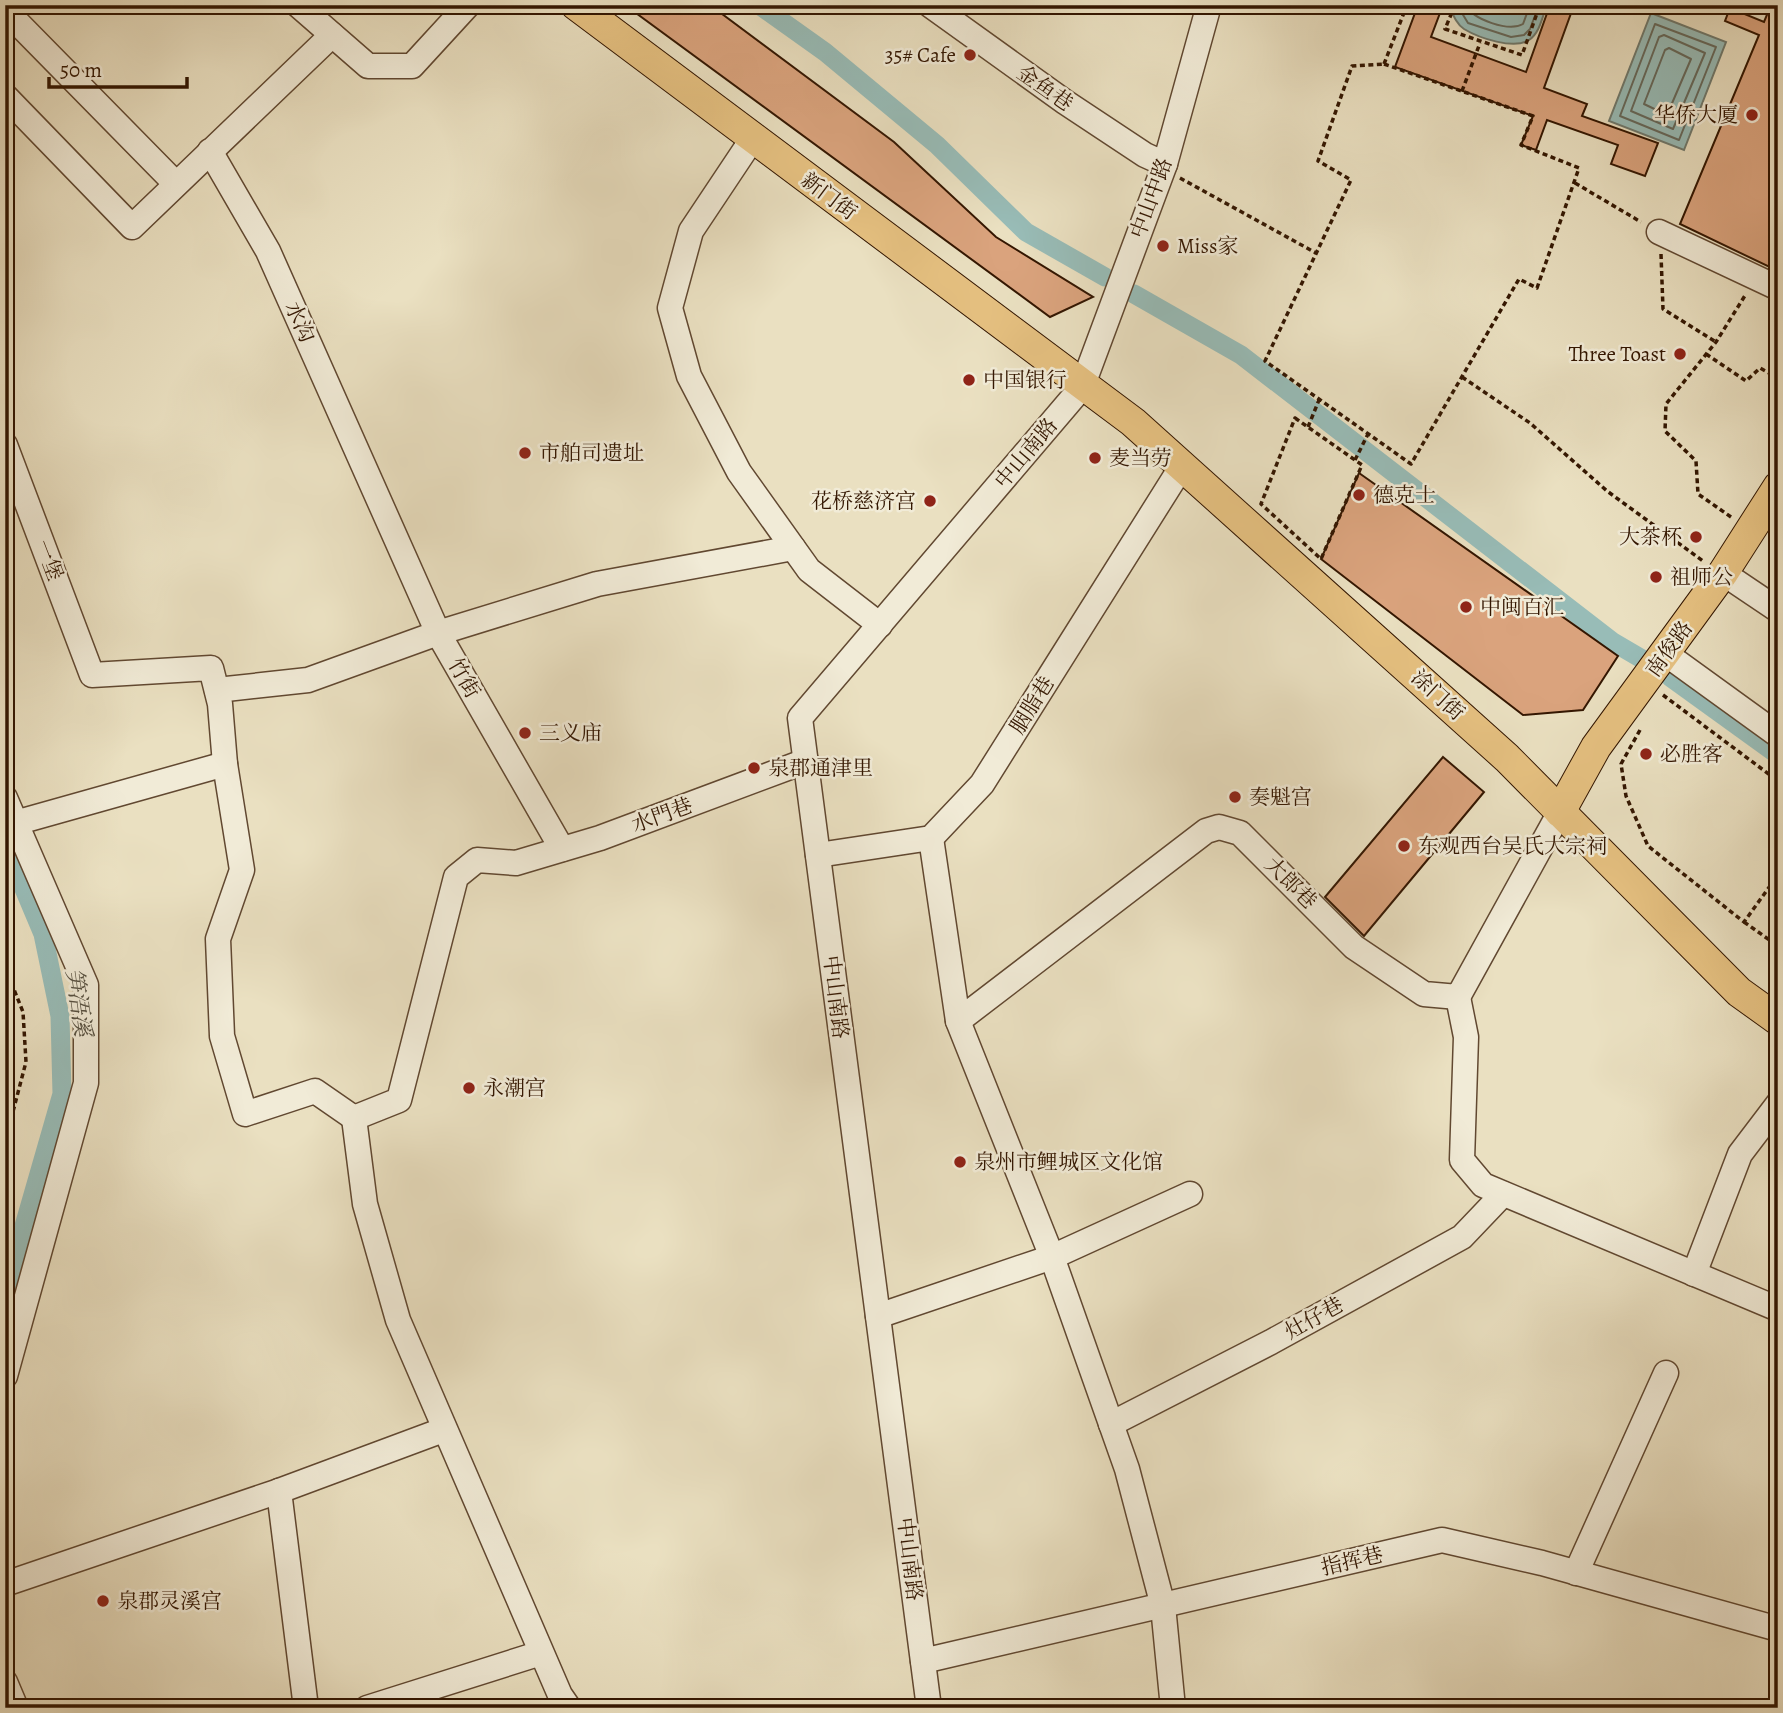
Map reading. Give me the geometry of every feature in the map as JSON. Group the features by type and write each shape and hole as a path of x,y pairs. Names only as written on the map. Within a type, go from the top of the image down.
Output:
{"main road":[{"name":"新门街","path":"576,5 1082,387"},
{"name":"涂门街","path":"1082,387 1133,422 1507,758 1739,992 1778,1020"},
{"name":"南俊路","path":"1560,812 1596,747 1723,573 1778,487"}],"street":[{"path":"298,5 368,66 412,66 467,5"},
{"name":"金鱼巷","path":"930,5 1065,102 1145,155 1165,164"},
{"name":"中山中路","path":"1082,387 1165,164 1209,5"},
{"path":"5,10 176,184"},
{"path":"5,96 132,227 332,35"},
{"path":"754,138 691,231 670,308 689,376 739,472 809,570 880,625"},
{"name":"水沟","path":"210,151 268,251 379,500"},
{"path":"1660,232 1767,283"},
{"name":"中山南路","path":"929,1708 800,718 1082,387"},
{"name":"一堡","path":"5,445 92,675 211,668 217,690"},
{"name":"胭脂巷","path":"931,838 982,784 1182,466"},
{"name":"竹街","path":"379,500 438,633 562,849"},
{"path":"569,1708 541,1653 398,1320 366,1204 354,1118 316,1091 245,1114 222,1036 218,939 242,870 225,764 217,690 308,680 438,633 597,584 793,548"},
{"path":"1723,573 1778,610"},
{"path":"1666,654 1778,735"},
{"name":"水門巷","path":"354,1118 399,1100 456,877 477,860 516,863 806,761"},
{"path":"15,823 225,764"},
{"path":"5,799 86,985 86,1083 5,1376"},
{"path":"1560,812 1458,997 1466,1037 1462,1160 1483,1185 1778,1309"},
{"name":"大郎巷","path":"958,1021 1206,831 1219,827 1240,833 1354,947 1424,994 1458,997"},
{"path":"818,855 931,838 958,1021 1052,1257 1127,1469 1163,1605 1173,1708"},
{"path":"1694,1274 1740,1154 1778,1104"},
{"path":"878,1316 1052,1257 1190,1194"},
{"name":"灶仔巷","path":"1111,1424 1272,1342 1462,1237 1503,1194"},
{"path":"1576,1573 1666,1373"},
{"path":"5,1584 279,1491 443,1430"},
{"path":"279,1491 306,1708"},
{"name":"指挥巷","path":"923,1661 1442,1540 1576,1573 1778,1629"},
{"path":"367,1708 541,1653"},
{"path":"5,1682 16,1708"}],"path":[{"path":"796,12 800,5"},
{"path":"1384,64 1407,5"},
{"path":"1455,5 1446,29 1480,43 1522,55 1540,5"},
{"path":"1462,91 1480,43"},
{"path":"1384,64 1533,116 1521,145 1579,168 1537,288 1519,279 1411,464 1265,361 1351,180 1318,161 1352,66 1384,64"},
{"path":"1165,164 1187,184 1316,253"},
{"path":"1574,183 1660,232 1663,309 1716,342"},
{"path":"1750,530 1698,494 1696,461 1665,431 1666,404 1767,283"},
{"path":"1706,354 1746,380 1760,368 1778,378"},
{"path":"1462,377 1530,423 1627,506 1686,550 1723,573"},
{"path":"1308,427 1320,400"},
{"path":"1295,418 1308,427 1362,465 1321,559 1261,504 1295,418"},
{"path":"1355,460 1368,434"},
{"path":"1660,693 1778,781"},
{"path":"1640,729 1621,764 1626,796 1648,846 1778,946"},
{"path":"1744,922 1778,875"},
{"path":"5,967 23,1012 26,1062 5,1142"}],"water":[{"path":"1449,5 1547,5 1533,37 1515,44 1487,39 1464,29 1457,22"},
{"path":"1651,13 1726,42 1684,150 1609,121"}],"building":[{"path":"625,5 710,5 894,142 996,237 1093,297 1050,317"},
{"path":"1418,5 1443,5 1431,37 1526,72 1550,5 1574,5 1544,88 1587,104 1582,116 1658,143 1645,176 1611,164 1618,145 1547,120 1536,150 1521,145 1533,116 1395,67"},
{"name":"华侨大厦","path":"1771,5 1778,5 1778,271 1680,224 1759,35 1725,21 1730,8 1764,22"},
{"name":"中闽百汇","path":"1359,473 1618,656 1583,710 1523,715 1321,559"},
{"name":"东观西台吴氏大宗祠","path":"1443,757 1484,792 1364,936 1325,897"}],"waterway":[{"path":"759,5 825,52 937,145 1026,232 1105,277"},
{"path":"1134,294 1241,355 1613,642 1642,659"},
{"path":"1670,677 1778,755"},
{"name":"笋浯溪","path":"5,844 43,934 60,1016 62,1094 5,1292"}],"place":[{"name":"35# Cafe","path":"970,55"},
{"name":"华侨大厦","path":"1752,115"},
{"name":"Miss家","path":"1163,246"},
{"name":"Three Toast","path":"1680,354"},
{"name":"中国银行","path":"969,380"},
{"name":"市舶司遗址","path":"525,453"},
{"name":"麦当劳","path":"1095,458"},
{"name":"德克士","path":"1359,495"},
{"name":"花桥慈济宫","path":"930,501"},
{"name":"大茶杯","path":"1696,537"},
{"name":"祖师公","path":"1656,577"},
{"name":"中闽百汇","path":"1466,607"},
{"name":"三义庙","path":"525,733"},
{"name":"必胜客","path":"1646,754"},
{"name":"泉郡通津里","path":"754,768"},
{"name":"奏魁宫","path":"1235,797"},
{"name":"东观西台吴氏大宗祠","path":"1404,846"},
{"name":"永潮宫","path":"469,1088"},
{"name":"泉州市鲤城区文化馆","path":"960,1162"},
{"name":"泉郡灵溪宫","path":"103,1601"}]}
